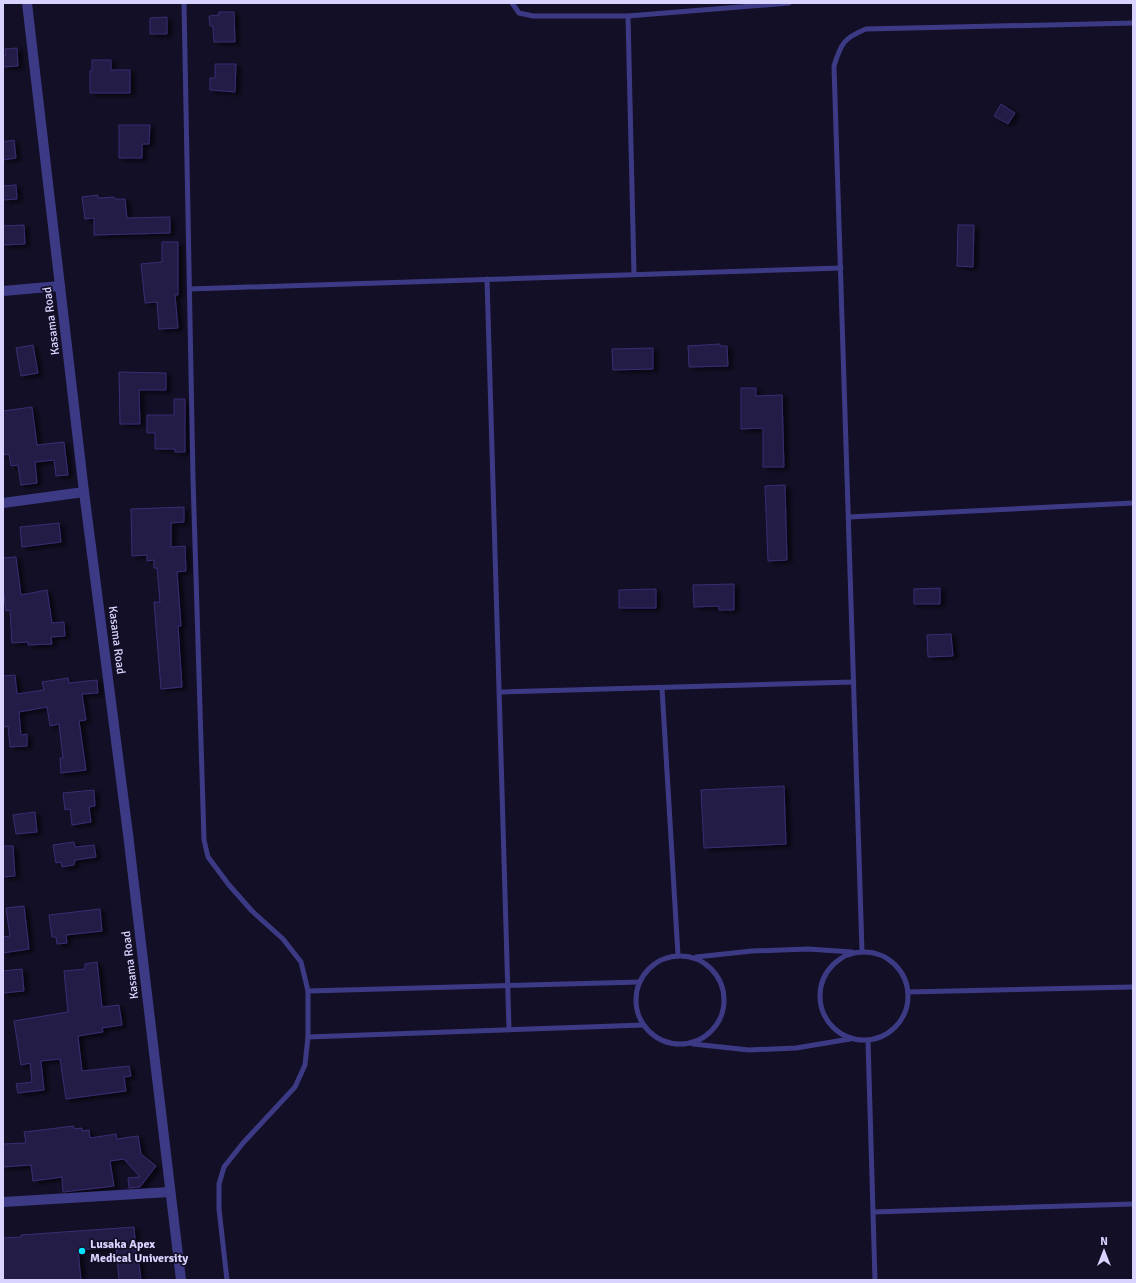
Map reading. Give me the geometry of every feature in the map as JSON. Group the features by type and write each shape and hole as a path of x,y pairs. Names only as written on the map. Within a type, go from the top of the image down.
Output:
{"street":[{"name":"Kasama Road","path":"27,3 84,492 126,818 181,1280"},
{"path":"3,291 60,286"},
{"path":"3,503 84,492"},
{"path":"3,1202 170,1192"}],"lane":[{"path":"184,3 193,478 204,840 208,857 229,885 252,911 283,939 301,962 308,991 308,1037 305,1065 295,1087 243,1143 224,1167 219,1184 219,1209 227,1280"},
{"path":"512,3 520,13 533,16 628,16 790,3"},
{"path":"628,16 634,274"},
{"path":"862,951 834,66 840,48 850,36 866,30 1133,23"},
{"path":"190,290 841,268"},
{"path":"487,279 509,1030"},
{"path":"849,517 1133,503"},
{"path":"499,692 854,682"},
{"path":"662,688 678,955"},
{"path":"851,1039 836,1030 825,1016 822,1008 821,990 823,982 831,966 841,958 862,951 878,953 893,962 903,974 908,992 906,1009 898,1025 884,1036 868,1041 851,1039 796,1048 749,1050 665,1042 650,1032 644,1025 640,1017 636,999 640,982 644,975 655,963 670,956 678,955 695,957 752,950 808,950 853,953"},
{"path":"690,1044 705,1036 717,1024 721,1016 724,998 720,981 716,973 703,961 695,957"},
{"path":"308,991 640,982"},
{"path":"908,992 1133,987"},
{"path":"308,1037 644,1025"},
{"path":"868,1041 875,1280"},
{"path":"873,1212 1133,1204"}],"building":[{"path":"219,12 234,12 235,42 214,42 213,26 210,26 209,16 219,15"},
{"path":"167,17 167,34 150,34 150,18"},
{"path":"17,48 18,66 3,67 3,55 6,55 5,49"},
{"path":"92,60 111,60 111,70 130,70 130,93 90,93 90,71 92,71"},
{"path":"215,64 236,64 235,92 210,90 210,78 215,78"},
{"path":"1001,104 1015,113 1008,124 994,116"},
{"path":"119,125 150,125 149,144 142,144 142,158 119,158"},
{"path":"14,140 16,158 3,160 3,142"},
{"path":"16,185 17,199 3,200 3,186"},
{"path":"98,195 98,198 114,197 115,199 125,199 127,218 170,217 170,233 94,235 94,218 85,219 82,197"},
{"path":"24,225 25,244 3,245 3,226"},
{"path":"958,225 974,225 973,267 957,266"},
{"path":"162,242 178,242 178,295 175,295 178,328 159,329 157,302 145,303 141,264 162,262"},
{"path":"720,344 720,346 727,346 728,366 689,367 688,346"},
{"path":"33,345 38,373 21,376 16,348"},
{"path":"653,348 653,369 613,370 612,349"},
{"path":"119,372 166,373 166,390 139,390 140,424 120,424"},
{"path":"741,388 756,388 756,396 782,395 784,467 763,467 763,428 741,429"},
{"path":"174,399 185,399 185,452 175,452 175,449 155,449 155,433 147,433 147,415 174,415"},
{"path":"32,407 37,445 64,442 68,475 56,476 54,460 35,462 37,483 21,485 18,465 11,466 9,454 3,455 3,411"},
{"path":"785,485 787,560 768,561 765,486"},
{"path":"184,507 184,522 171,523 171,547 185,546 186,571 177,572 181,626 178,626 182,687 161,689 154,602 160,602 157,568 154,568 154,560 147,561 147,555 132,556 131,509"},
{"path":"59,523 61,542 22,547 20,527"},
{"path":"16,557 21,595 47,590 52,623 64,622 65,636 51,637 52,644 28,645 28,642 12,643 10,610 6,611 3,588 3,558"},
{"path":"734,584 734,610 719,610 719,606 694,607 693,585"},
{"path":"940,588 940,604 914,604 914,589"},
{"path":"656,589 656,608 619,608 619,590"},
{"path":"951,634 953,656 928,657 927,635"},
{"path":"15,675 17,694 44,690 42,682 68,678 69,683 97,680 98,693 82,694 86,720 79,721 86,770 61,773 60,758 63,758 59,724 50,726 47,707 19,712 21,735 27,734 27,746 10,747 8,726 4,727 3,718 3,676"},
{"path":"784,786 786,844 704,848 701,790"},
{"path":"94,790 95,806 89,807 91,822 72,825 70,809 65,810 63,793"},
{"path":"35,812 37,832 16,834 13,815"},
{"path":"74,842 75,847 94,845 96,857 75,860 74,865 62,867 61,862 56,863 53,845"},
{"path":"3,846 13,846 15,876 3,877"},
{"path":"24,906 29,949 3,953 3,937 10,936 6,908"},
{"path":"100,909 102,931 66,935 67,943 57,944 56,937 52,937 49,915"},
{"path":"97,962 102,1007 119,1005 122,1025 102,1028 103,1032 78,1036 82,1071 129,1066 131,1076 124,1077 126,1091 66,1099 60,1059 41,1061 44,1090 18,1093 16,1084 32,1082 30,1063 21,1065 14,1021 68,1012 64,971 85,969 85,964"},
{"path":"22,969 24,991 3,993 3,971"},
{"path":"74,1126 74,1129 82,1128 82,1131 89,1130 90,1138 116,1134 117,1139 138,1136 141,1154 156,1166 140,1187 129,1188 128,1178 140,1177 124,1159 110,1161 114,1186 63,1192 62,1177 33,1181 31,1165 3,1167 3,1144 26,1143 24,1132"},
{"path":"134,1227 137,1263 139,1263 141,1280 119,1280 116,1247 78,1250 81,1280 3,1280 3,1238 21,1237 21,1235"}],"place":[{"name":"Lusaka Apex Medical University","path":"82,1251"}]}
